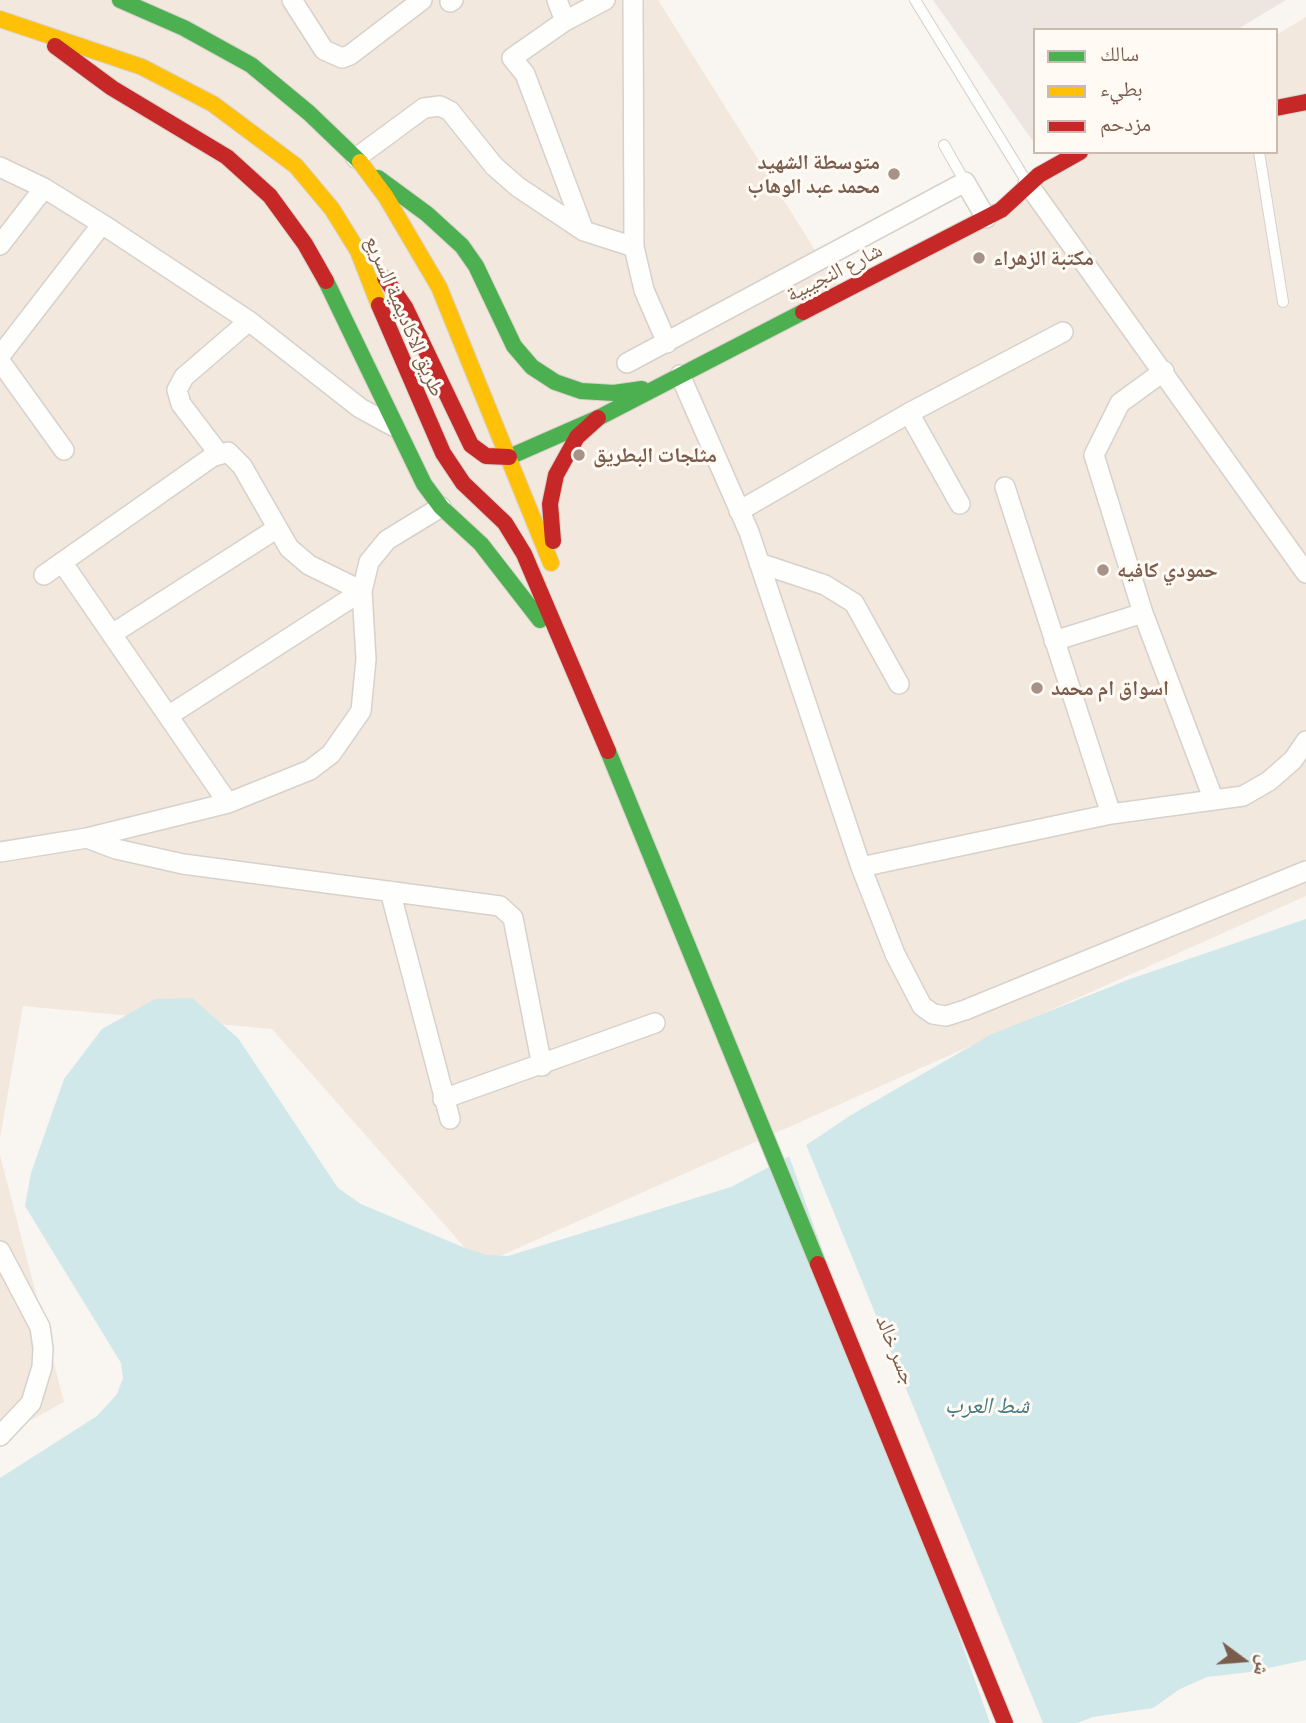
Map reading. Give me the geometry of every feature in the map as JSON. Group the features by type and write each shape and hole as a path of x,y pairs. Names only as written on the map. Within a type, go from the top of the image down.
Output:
{"main road":[{"name":"طريق الاكاديمية السريع","path":"120,0 197,35 250,65 309,113 358,161 386,197 439,287 559,581 550,519 552,489 568,449 598,418"},
{"name":"طريق الاكاديمية السريع","path":"0,19 166,77 252,130 296,166 315,187 358,251 397,353 443,453 463,483 497,514 518,540 604,741"},
{"path":"40,32 89,73 227,157 270,196 305,244 329,287 416,470 441,507 481,544 515,591 559,637"},
{"path":"1278,108 1306,102"},
{"name":"شارع النجيبية","path":"598,418 986,218 1011,202 1050,166 1076,154"},
{"path":"358,161 427,214 462,246 476,266 514,346 543,375 568,388 595,393 632,392 675,377"},
{"path":"358,251 386,278 405,307 471,445 486,456 509,457 598,418"},
{"name":"جسر خالد","path":"604,741 1005,1723"}],"street":[{"path":"292,0 324,50 342,58 350,55 422,0"},
{"path":"556,0 565,21"},
{"path":"584,231 525,74 512,58 565,21 605,0"},
{"path":"633,0 634,247 645,290 667,344"},
{"path":"358,161 424,108 440,106 450,111 506,177 584,231 634,247"},
{"path":"0,167 44,188 102,224 248,321 360,408 396,427"},
{"path":"627,363 667,344 965,182 986,218"},
{"path":"1028,184 1306,573"},
{"path":"0,245 44,188"},
{"path":"0,356 102,224"},
{"path":"219,454 181,404 177,390 184,377 248,321"},
{"path":"739,511 909,413 1063,332"},
{"path":"0,361 64,450"},
{"path":"1164,371 1120,403 1094,455 1143,613 1213,798"},
{"path":"675,377 739,511 861,867 895,954 922,1006 933,1014 946,1016 1306,871"},
{"path":"909,413 960,504"},
{"path":"44,575 219,454 228,452 236,458 289,548 309,565 362,591"},
{"path":"1005,487 1111,814"},
{"path":"0,852 87,838 228,803 310,770 331,754 348,733 361,710 366,686 362,591 364,575 376,550 441,507"},
{"path":"112,634 276,528"},
{"path":"62,562 228,803"},
{"path":"759,563 825,585 848,598 863,617 899,684"},
{"path":"168,716 362,591"},
{"path":"1054,641 1143,613"},
{"path":"861,867 1111,814 1243,796 1269,781 1293,760 1306,741"},
{"path":"87,838 116,849 183,864 500,906 508,911 515,926 542,1066"},
{"path":"390,891 450,1119"},
{"path":"443,1099 542,1066 655,1023"},
{"path":"0,1251 40,1327 43,1348 42,1367 31,1403 0,1436"}],"lane":[{"path":"915,0 1028,184"},
{"path":"944,145 965,182"},
{"path":"1259,154 1283,302"}],"shaded area":[{"path":"0,0 658,0 847,301 1085,154 1278,154 1278,34 1306,17 1306,896 480,1265 272,1029 23,1006 0,1138"},
{"path":"933,0 1286,0 1239,28 1033,28 1033,141"},
{"path":"0,1155 64,1402 0,1437"}],"water":[{"name":"شط العرب","path":"1306,919 1306,1660 1250,1672 1207,1677 1180,1689 1153,1708 1093,1717 1077,1723 0,1723 0,1478 97,1416 117,1394 123,1378 121,1363 25,1206 31,1173 64,1079 102,1029 155,999 192,998 238,1038 338,1188 361,1204 465,1248 487,1255 508,1256 731,1187 790,1156 851,1115 992,1034 1130,979"}],"pier":[{"path":"805,1142 1043,1723 990,1723 788,1153"}],"traffic: fast":[{"path":"120,0 184,28 251,65 309,113 360,162"},
{"path":"378,178 427,214 462,246 476,266 514,346 532,367 555,382 581,391 614,393 642,389"},
{"path":"326,281 424,484 441,507 481,544 540,620"},
{"path":"509,457 598,418 803,312"},
{"path":"608,751 818,1264"}],"traffic: slow":[{"path":"0,19 142,67 213,104 296,166 332,209 358,251 379,305"},
{"path":"360,162 386,197 439,287 551,563"}],"traffic: jam":[{"path":"55,46 112,88 227,157 270,196 305,244 326,281"},
{"path":"1278,108 1306,102"},
{"path":"803,312 1001,210 1039,175 1076,154"},
{"path":"385,278 405,307 471,445 486,456 509,457"},
{"path":"379,305 443,453 463,483 505,523 524,554 608,751"},
{"path":"553,541 550,504 556,475 577,437 598,418"},
{"path":"818,1264 1005,1723"}],"place":[{"name":"متوسطة الشهيد محمد عبد الوهاب","path":"894,174"},
{"name":"مكتبة الزهراء","path":"979,258"},
{"name":"مثلجات البطريق","path":"579,455"},
{"name":"حمودي كافيه","path":"1103,570"},
{"name":"اسواق ام محمد","path":"1037,688"}]}
